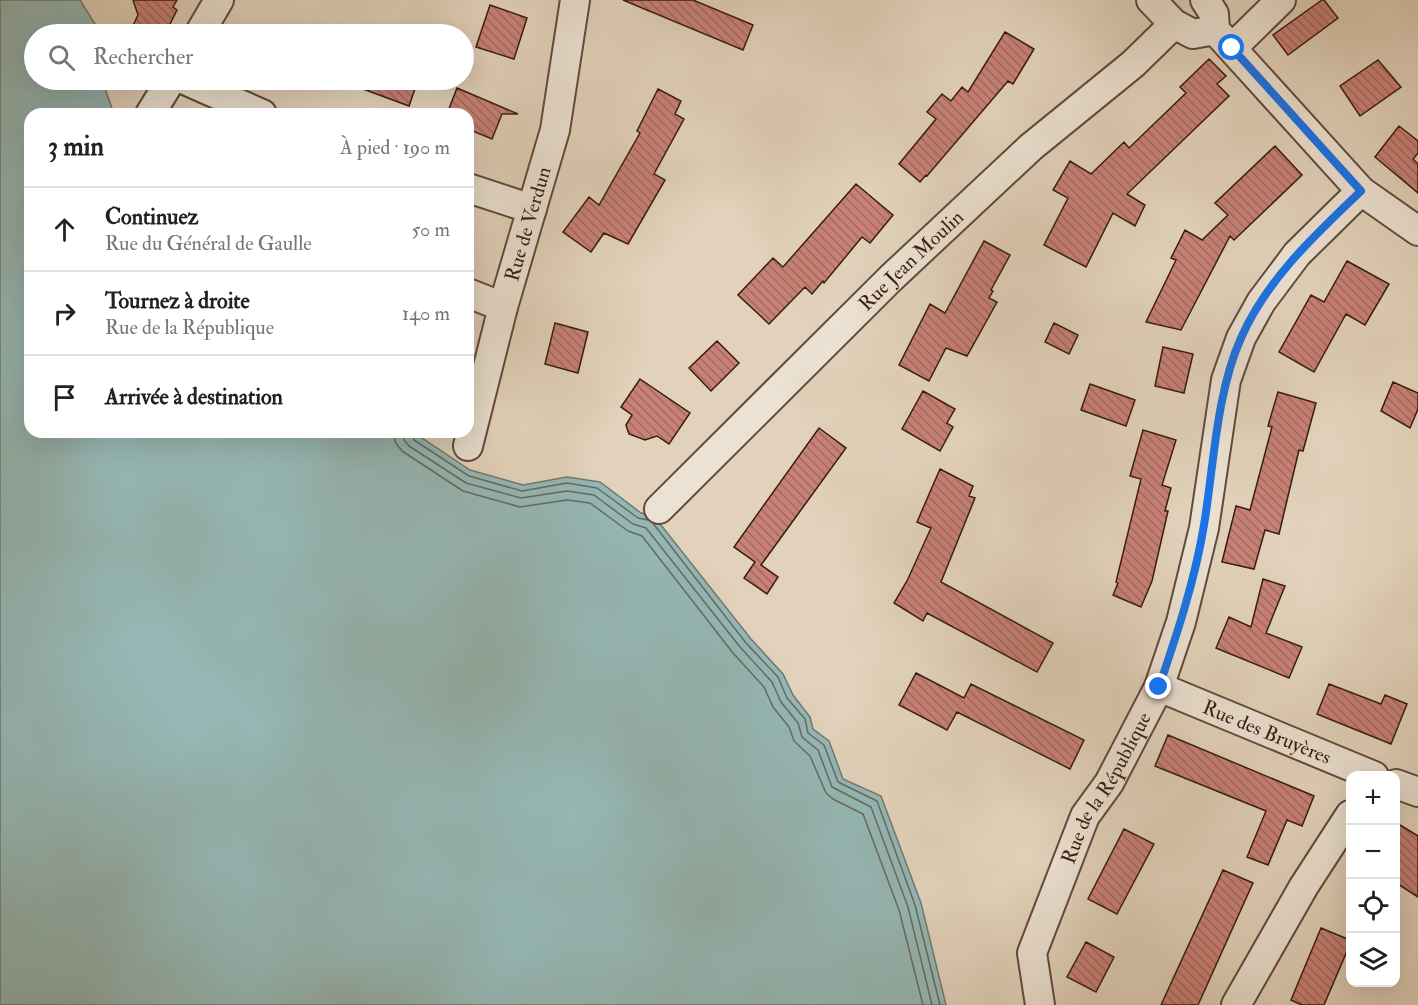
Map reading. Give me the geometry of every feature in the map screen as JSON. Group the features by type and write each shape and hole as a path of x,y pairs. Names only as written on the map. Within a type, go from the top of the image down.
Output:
{"street":[{"path":"205,24 219,0"},
{"name":"Rue de Verdun","path":"474,422 503,307 555,130 575,0"},
{"path":"1151,0 1174,24 1194,34 1224,39 1281,0"},
{"path":"1205,0 1214,14 1224,39 1361,191 1418,231"},
{"name":"Rue Jean Moulin","path":"659,509 891,278 1031,147 1133,64 1174,24"},
{"path":"154,108 165,90"},
{"path":"208,90 248,108"},
{"path":"474,190 532,209"},
{"name":"Rue de la République","path":"1040,1005 1032,953 1085,816 1109,783 1159,687 1181,622 1201,538 1226,380 1241,338 1261,302 1296,254 1361,191"},
{"path":"474,295 503,307"},
{"name":"Rue de Verdun","path":"468,446 470,438"},
{"name":"Rue des Bruyères","path":"1159,687 1362,771"},
{"path":"1400,785 1418,792"},
{"path":"1236,1005 1305,886 1346,821"}],"water":[{"path":"0,0 80,0 95,24 24,24 24,90 106,90 112,108 24,108 24,438 422,438 470,470 523,485 567,477 600,482 641,513 653,515 751,639 783,674 793,695 810,717 813,729 829,741 843,779 881,796 921,903 946,1005 0,1005"}],"building":[{"path":"133,0 177,0 173,7 177,10 170,24 134,24 138,15"},
{"path":"623,0 693,0 753,25 743,50"},
{"path":"1322,0 1338,18 1288,55 1273,35"},
{"path":"490,5 527,18 514,59 476,47"},
{"path":"1005,32 1034,49 1013,84 1008,81 920,182 899,164 936,119 927,112 942,94 951,101 962,87 968,92"},
{"path":"1209,59 1226,76 1217,84 1229,96 1127,194 1145,205 1135,226 1113,213 1086,267 1044,245 1068,198 1053,190 1070,161 1091,174 1124,142 1129,148 1186,93 1180,87"},
{"path":"1378,60 1401,87 1360,116 1340,86"},
{"path":"658,89 681,101 675,114 684,119 654,174 665,180 628,244 604,233 591,252 563,232 589,197 599,205 640,133 637,131"},
{"path":"366,90 415,90 409,106"},
{"path":"456,90 462,90 518,114 502,114 492,139 474,132 474,108 449,108"},
{"path":"1399,126 1418,141 1418,153 1413,159 1418,164 1418,193 1375,157"},
{"path":"1275,146 1302,175 1234,240 1230,236 1181,330 1146,322 1176,260 1171,258 1185,230 1202,240 1228,215 1215,203"},
{"path":"856,184 893,215 870,243 862,237 812,294 805,287 769,324 738,295 773,258 783,267"},
{"path":"984,241 1010,255 991,290 993,291 989,298 997,302 967,356 946,348 929,381 899,365 930,304 945,313"},
{"path":"1347,261 1389,284 1365,325 1346,314 1314,372 1279,352 1311,295 1324,302"},
{"path":"555,323 588,332 578,373 545,364"},
{"path":"1054,323 1078,335 1069,354 1045,342"},
{"path":"717,341 739,363 711,391 689,368"},
{"path":"1163,347 1193,354 1184,393 1155,386"},
{"path":"640,379 690,413 669,444 657,436 645,440 629,434 626,425 632,415 621,407"},
{"path":"1393,382 1418,393 1418,409 1410,428 1381,411"},
{"path":"1090,384 1135,400 1126,426 1081,410"},
{"path":"923,391 955,409 947,423 953,427 940,451 902,429"},
{"path":"1278,392 1316,403 1303,451 1299,450 1279,534 1265,530 1254,569 1222,562 1236,506 1250,510 1272,427 1268,426"},
{"path":"819,428 846,448 761,565 778,577 767,594 744,578 755,562 734,547"},
{"path":"1143,430 1176,440 1162,485 1171,488 1165,511 1168,511 1152,581 1141,607 1113,595 1118,583 1116,582 1141,479 1130,476"},
{"path":"940,469 973,486 969,496 975,498 941,582 1053,643 1037,672 927,613 923,621 894,603 907,581 931,528 917,522"},
{"path":"1263,579 1285,586 1266,633 1302,647 1289,678 1216,648 1229,617 1251,627"},
{"path":"916,673 964,698 971,684 1084,740 1070,769 957,712 947,730 899,705"},
{"path":"1329,684 1381,704 1385,695 1407,704 1391,744 1317,714"},
{"path":"1168,735 1314,796 1302,826 1287,820 1268,865 1247,857 1266,811 1155,766"},
{"path":"1400,825 1418,836 1418,897 1400,885"},
{"path":"1124,829 1154,844 1117,914 1088,899"},
{"path":"1223,870 1253,883 1198,1005 1161,1005"},
{"path":"1321,928 1346,938 1346,953 1324,1005 1302,1005 1291,1000"},
{"path":"1086,942 1114,957 1096,992 1067,977"}],"route":[{"path":"1159,687 1181,622 1204,528 1226,380 1241,338 1261,302 1296,254 1361,191 1232,48"}]}
